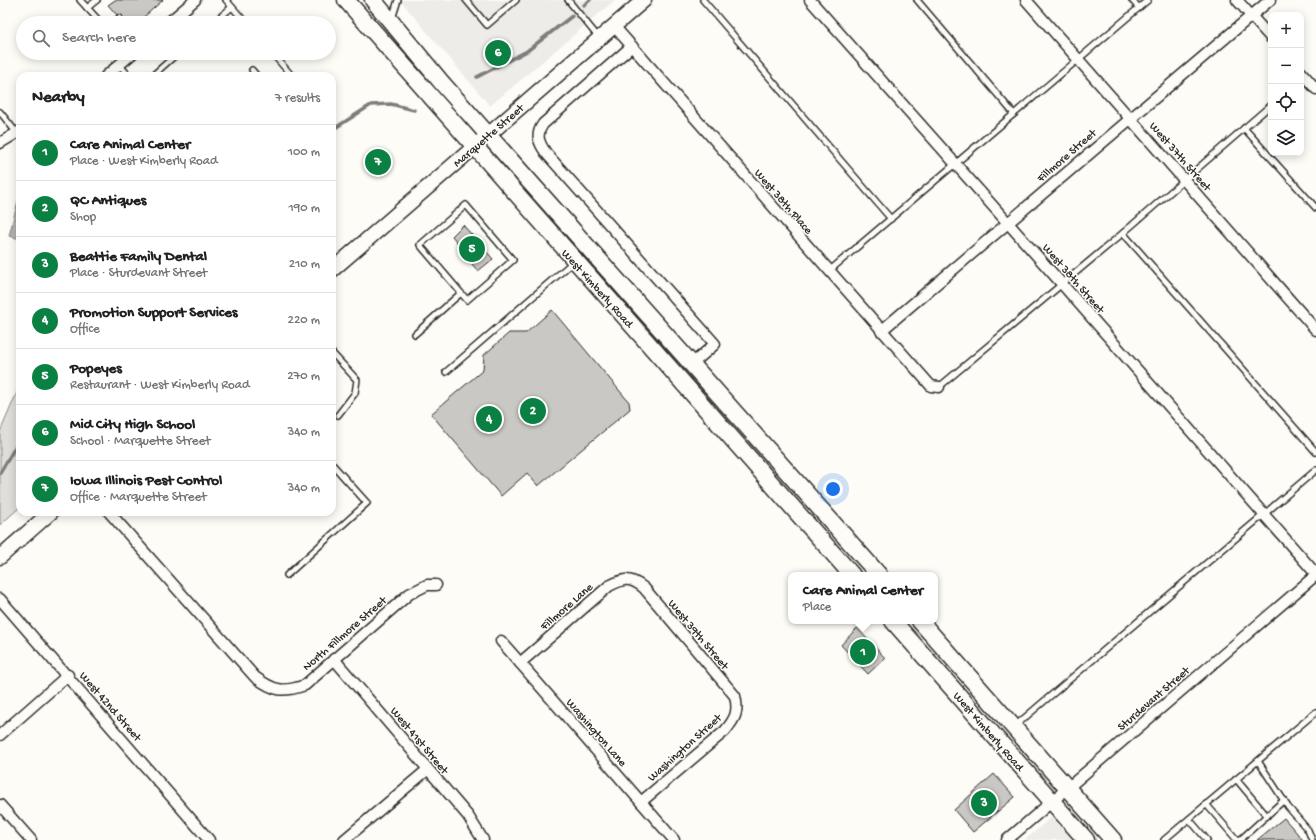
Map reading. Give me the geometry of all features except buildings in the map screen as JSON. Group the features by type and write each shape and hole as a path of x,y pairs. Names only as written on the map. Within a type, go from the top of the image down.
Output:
{"main road":[{"name":"West Kimberly Road","path":"346,0 574,261 849,572"},
{"name":"West Kimberly Road","path":"376,1 391,22 488,135 876,572"},
{"name":"West Kimberly Road","path":"896,624 1086,840"},
{"name":"West Kimberly Road","path":"923,624 1113,840"}],"street":[{"path":"176,16 195,0"},
{"name":"Marquette Street","path":"336,265 644,0"},
{"name":"West 38th Street","path":"810,0 1062,284 1316,575"},
{"name":"West 37th Street","path":"1026,0 1316,330"},
{"path":"1237,0 1268,35"},
{"name":"Fillmore Street","path":"881,331 1007,222 1270,0"},
{"name":"West 38th Place","path":"614,26 881,331 931,386 939,387"},
{"path":"632,46 543,124 539,130 538,136 546,153 715,344 692,364"},
{"path":"110,72 123,60"},
{"path":"1304,77 1316,89"},
{"path":"0,143 16,132"},
{"path":"0,557 46,516"},
{"name":"North Fillmore Street","path":"113,516 255,677 268,686 279,690 290,690 305,685 409,594 427,585 436,585"},
{"name":"Sturdevant Street","path":"1007,840 1316,575"},
{"name":"Fillmore Lane","path":"520,663 609,586 622,580 634,580"},
{"name":"West 39th Street","path":"634,580 644,588 735,696 738,708"},
{"name":"West 42nd Street","path":"0,599 209,840"},
{"name":"Washington Lane","path":"501,641 674,840"},
{"name":"West 41st Street","path":"334,659 427,770 468,816 483,840"},
{"path":"0,735 68,676"},
{"name":"Washington Street","path":"641,802 725,731 733,721 738,708"},
{"path":"344,840 427,770"},
{"path":"0,805 31,840"}],"lane":[{"path":"80,0 94,16"},
{"path":"87,8 97,0"},
{"path":"226,0 240,16"},
{"path":"391,22 398,0"},
{"path":"466,0 487,25 516,0"},
{"path":"568,0 599,38"},
{"path":"703,0 891,219"},
{"path":"917,0 1014,114"},
{"path":"1132,0 1139,8"},
{"path":"829,272 1148,0"},
{"path":"221,16 232,7"},
{"path":"157,72 170,60"},
{"path":"278,60 289,72"},
{"path":"119,64 126,72"},
{"path":"939,387 1123,233 1268,108"},
{"path":"0,112 16,129"},
{"path":"1244,128 1316,208"},
{"path":"466,205 514,260 467,300 461,293 420,244 466,205"},
{"path":"1123,233 1316,452"},
{"path":"446,372 574,261"},
{"path":"415,334 461,293"},
{"path":"336,358 356,380 355,393 338,415"},
{"path":"287,575 367,502 336,468"},
{"path":"1014,726 1316,470"},
{"path":"1164,840 1316,712"},
{"path":"1258,761 1284,800 1308,830 1311,839"},
{"path":"1236,779 1267,816"},
{"path":"1240,840 1284,800"},
{"path":"1206,804 1237,840"},
{"path":"1188,819 1207,840"}],"shaded area":[{"path":"400,0 615,0 490,106"},
{"path":"16,209 16,238 9,236"},
{"path":"16,395 16,511 0,525 0,432"},
{"path":"1054,815 1076,840 1025,840"}],"waterway":[{"path":"584,5 590,0"},
{"path":"477,77 527,51 572,16"},
{"path":"336,127 371,105 391,104 414,110"},
{"path":"0,473 16,446"}],"place":[{"name":"Mid City High School","path":"498,53"},
{"name":"Iowa Illinois Pest Control","path":"378,162"},
{"name":"Popeyes","path":"472,249"},
{"name":"QC Antiques","path":"533,411"},
{"name":"Promotion Support Services","path":"489,419"},
{"name":"Care Animal Center","path":"863,652"},
{"name":"Beattie Family Dental","path":"984,803"}]}
